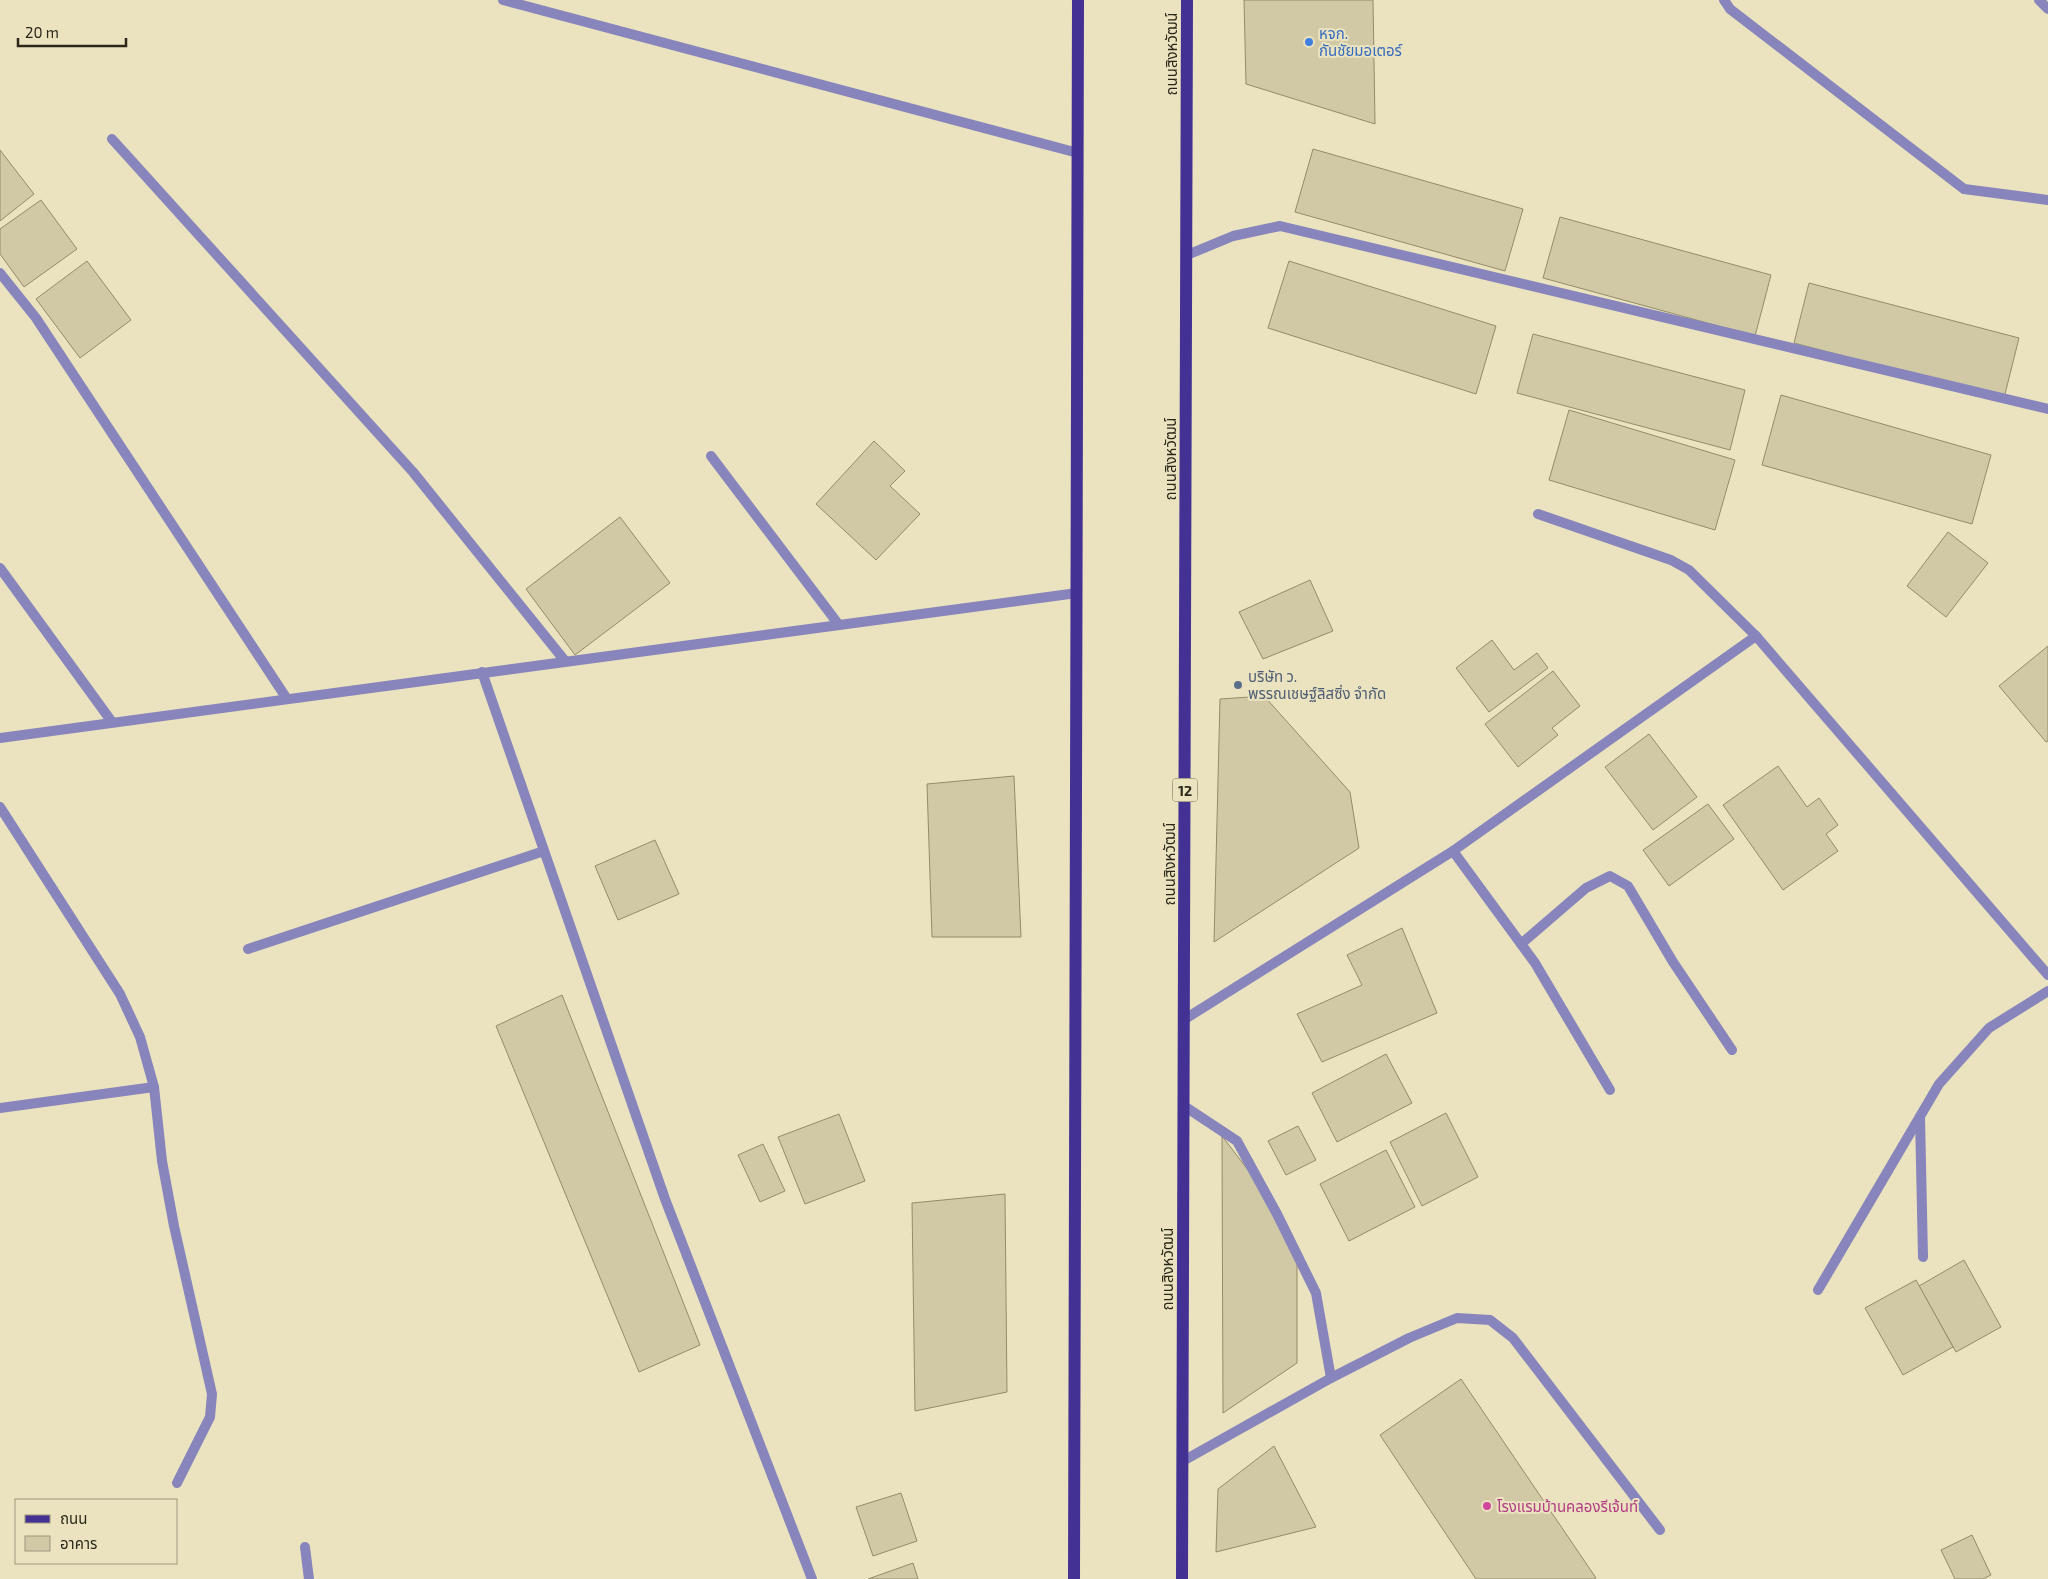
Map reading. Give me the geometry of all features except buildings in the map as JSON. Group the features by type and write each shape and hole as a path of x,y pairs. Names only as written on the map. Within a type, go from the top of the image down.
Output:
{"main road":[{"path":"1074,1579 1078,0"},
{"name":"ถนนสิงหวัฒน์","path":"1182,1579 1187,0"}],"street":[{"path":"503,0 1078,153"},
{"path":"1724,0 1730,10 1964,189 2048,200"},
{"path":"2039,0 2048,9"},
{"path":"112,139 413,472 566,661"},
{"path":"1186,255 1234,236 1280,226 2048,409"},
{"path":"0,273 36,318 287,699"},
{"path":"711,456 838,625"},
{"path":"1538,514 1671,560 1689,570 1756,636 2048,975"},
{"path":"0,568 112,722"},
{"path":"0,738 1077,593"},
{"path":"1185,1019 1453,851 1756,636"},
{"path":"482,672 665,1199 812,1579"},
{"path":"0,807 120,994 140,1037 154,1087 167,1189 212,1394 210,1417 177,1483"},
{"path":"248,949 544,851"},
{"path":"1453,851 1535,963 1610,1090"},
{"path":"1521,944 1586,888 1610,876 1628,886 1673,962 1732,1050"},
{"path":"1818,1290 1939,1084 1989,1028 2048,991"},
{"path":"0,1108 154,1087"},
{"path":"1184,1106 1236,1141 1277,1214 1316,1293 1331,1378"},
{"path":"1920,1116 1923,1258"},
{"path":"1183,1461 1331,1378 1409,1338 1457,1318 1490,1320 1513,1338 1660,1530"},
{"path":"305,1546 309,1579"}],"place":[{"name":"หจก. กันชัยมอเตอร์","path":"1309,42"},
{"name":"บริษัท ว. พรรณเชษฐ์ลิสซิ่ง จำกัด","path":"1238,685"},
{"name":"โรงแรมบ้านคลองรีเจ้นท์","path":"1487,1506"}]}
